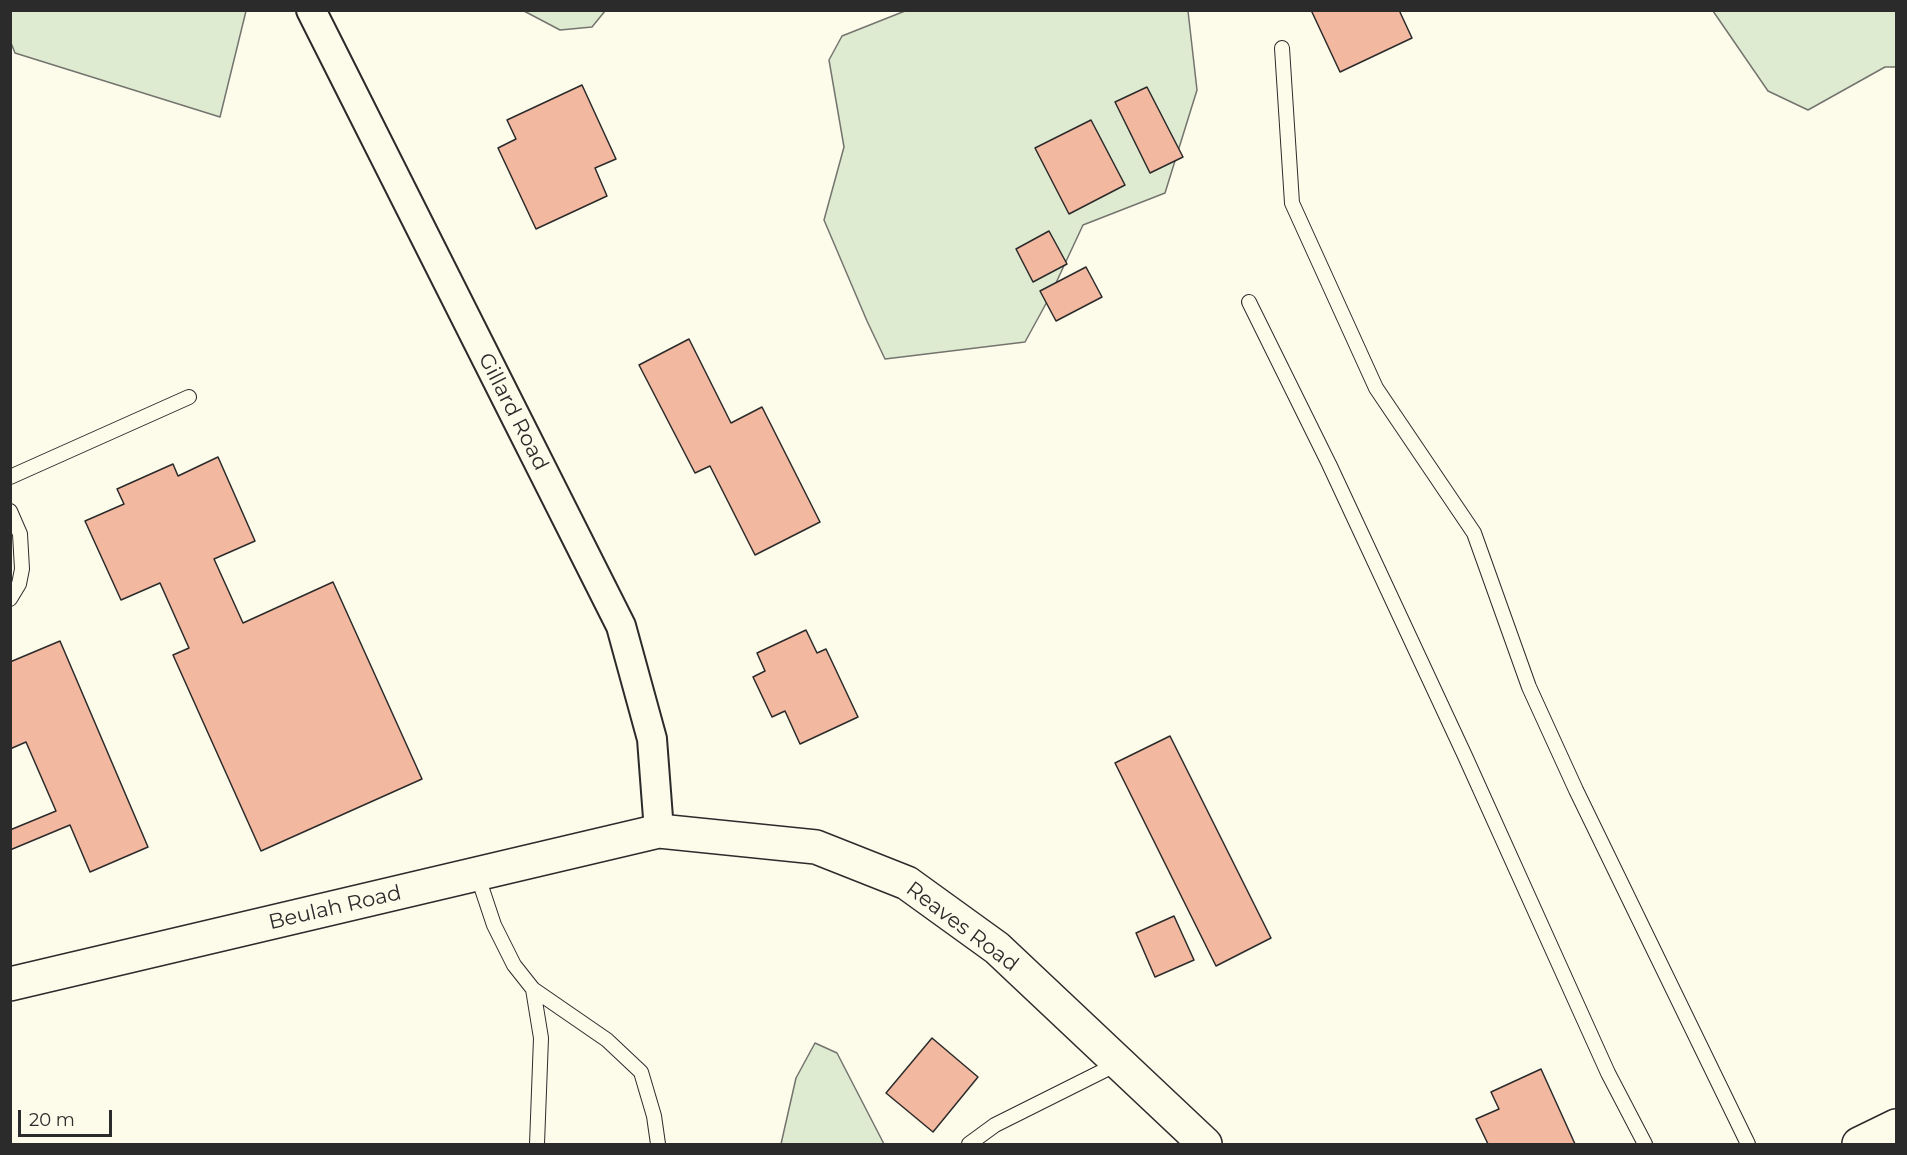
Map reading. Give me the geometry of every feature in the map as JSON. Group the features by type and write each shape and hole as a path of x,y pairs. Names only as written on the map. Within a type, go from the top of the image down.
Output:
{"street":[{"name":"Gillard Road","path":"311,10 621,626 652,739 659,831"},
{"name":"Beulah Road","path":"10,984 659,831"},
{"name":"Reaves Road","path":"659,831 816,847 907,883 997,948 1205,1144"},
{"path":"1859,1144 1896,1126"}],"lane":[{"path":"1282,48 1292,203 1376,388 1474,533 1529,687 1576,790 1748,1144"},
{"path":"1249,302 1339,486 1465,756 1608,1072 1645,1144"},
{"path":"10,477 189,397"},
{"path":"10,511 20,534 22,551 19,584 10,599"},
{"path":"477,874 494,925 514,965 533,989 607,1040 641,1072 654,1116 658,1144"},
{"path":"533,989 541,1038 537,1144"},
{"path":"969,1144 995,1125 1119,1064"}],"green space":[{"path":"605,10 592,27 560,30 524,11"},
{"path":"10,11 246,11 220,117 15,53 11,43"},
{"path":"905,11 1188,11 1197,90 1165,193 1083,225 1048,300 1025,342 885,359 824,220 844,147 829,60 842,36"},
{"path":"1713,11 1896,11 1896,67 1885,67 1808,110 1768,91"},
{"path":"815,1043 837,1053 884,1144 781,1144 796,1078"}],"building":[{"path":"1311,10 1399,10 1412,38 1340,72"},
{"path":"582,85 616,159 595,168 607,196 536,229 498,148 516,139 507,120"},
{"path":"1147,87 1183,157 1150,173 1115,102"},
{"path":"1091,120 1125,185 1069,214 1035,148"},
{"path":"1049,231 1067,264 1033,282 1016,249"},
{"path":"1086,267 1102,297 1056,321 1040,291"},
{"path":"689,339 731,423 762,407 820,522 755,555 710,466 695,473 639,365"},
{"path":"218,457 255,541 214,559 243,623 333,582 422,779 261,851 173,655 189,648 160,583 121,600 85,521 124,504 117,489 173,464 178,476"},
{"path":"806,630 817,653 826,649 858,717 800,744 785,711 772,717 753,677 765,671 757,653"},
{"path":"60,641 148,847 90,872 70,825 10,850 10,830 56,811 26,742 10,749 10,662"},
{"path":"1170,736 1271,938 1216,966 1115,763"},
{"path":"1174,916 1194,960 1155,977 1136,933"},
{"path":"932,1038 978,1077 933,1132 886,1093"},
{"path":"1541,1069 1575,1144 1488,1144 1476,1119 1499,1109 1491,1092"}]}
